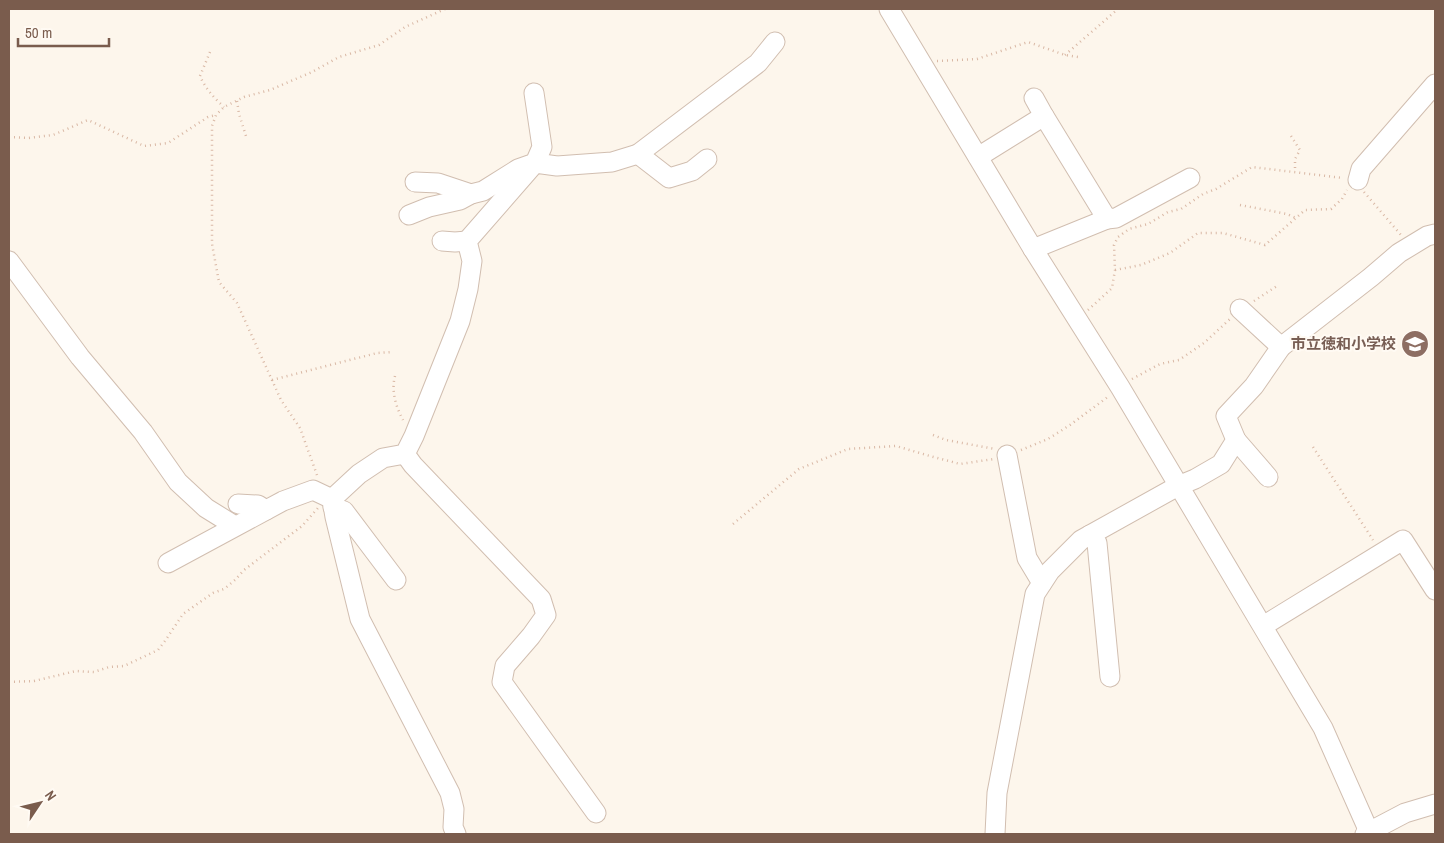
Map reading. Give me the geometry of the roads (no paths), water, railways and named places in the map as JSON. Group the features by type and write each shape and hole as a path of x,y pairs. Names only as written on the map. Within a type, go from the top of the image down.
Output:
{"street":[{"path":"889,9 1033,249 1120,387 1324,728 1368,833 1405,813 1435,804"},
{"path":"408,215 429,207 460,200 482,191 518,169 535,164 557,166 612,162 638,154 758,63 775,42"},
{"path":"1358,180 1361,170 1435,84"},
{"path":"442,241 467,241 535,164 542,147 534,93"},
{"path":"1034,98 1107,219"},
{"path":"978,156 1044,116"},
{"path":"638,154 668,178 692,171 707,159"},
{"path":"1033,249 1107,219 1116,218 1190,178"},
{"path":"415,182 438,183 471,194"},
{"path":"1268,477 1236,440 1226,416 1254,386 1281,347 1371,277 1398,253 1427,236 1435,234"},
{"path":"405,454 460,321 468,289 472,261 467,241"},
{"path":"9,261 80,357 142,432 178,482 206,508 235,526"},
{"path":"1240,309 1281,347"},
{"path":"995,834 999,783 1035,594 1050,571 1081,540 1221,464 1236,440"},
{"path":"332,503 359,474 383,458 405,454"},
{"path":"405,454 413,465 541,599 546,615 532,636 505,666 502,682 596,813"},
{"path":"1007,455 1027,558 1042,583"},
{"path":"168,563 283,501 313,490 344,511 396,580"},
{"path":"332,503 360,619 450,793 454,809 453,827 456,834"},
{"path":"238,504 258,506 266,510"},
{"path":"1090,535 1097,543 1110,677"},
{"path":"1263,626 1403,540 1435,590"}],"place":[{"name":"市立徳和小学校","path":"1415,344"}]}
